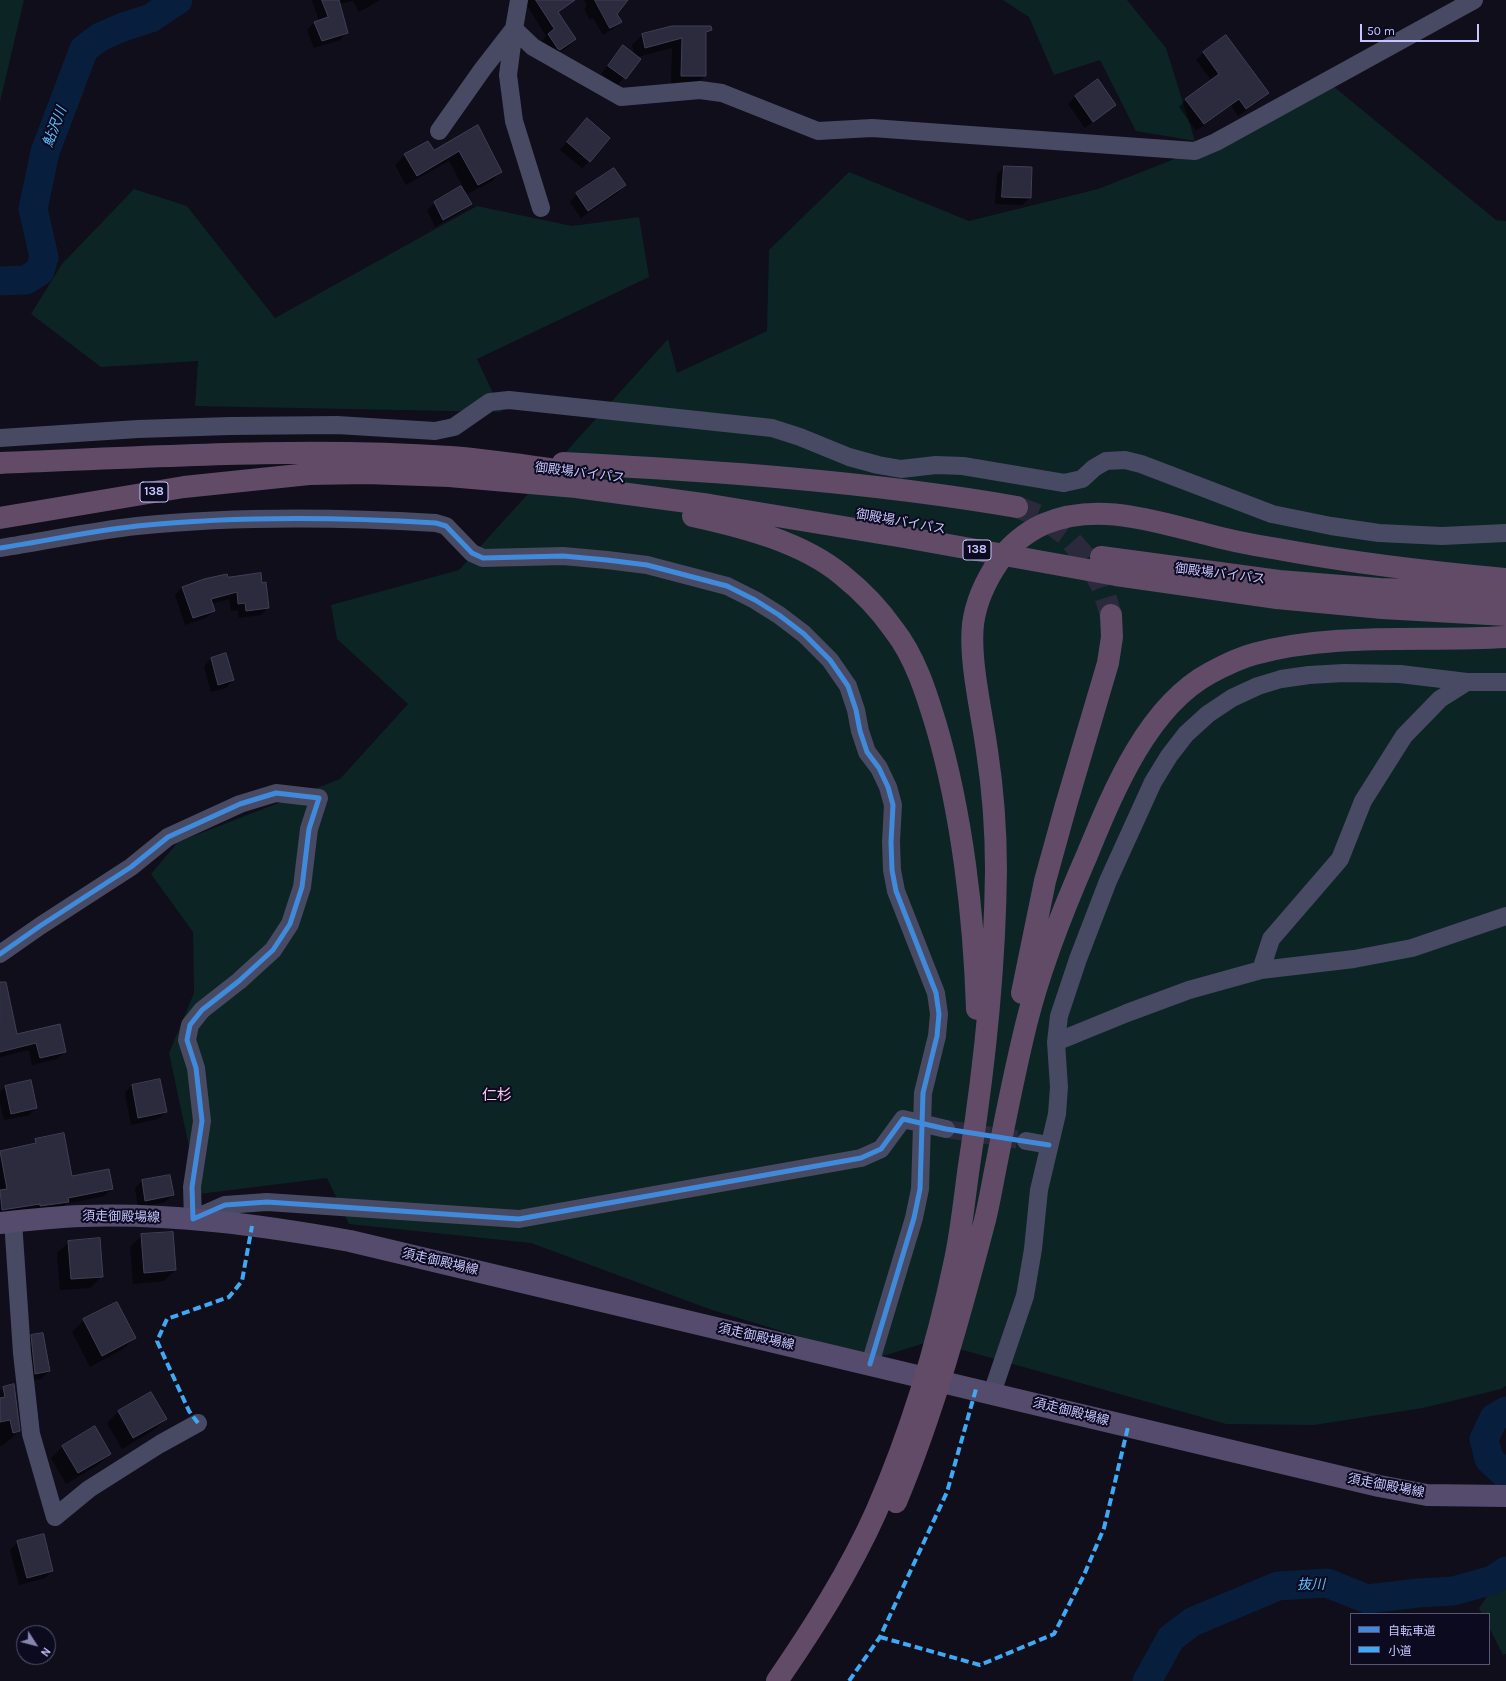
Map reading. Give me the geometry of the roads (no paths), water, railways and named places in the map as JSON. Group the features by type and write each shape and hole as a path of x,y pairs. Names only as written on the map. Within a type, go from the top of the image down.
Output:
{"highway":[{"name":"御殿場バイパス","path":"0,463 174,456 359,453 576,487 710,505 904,537 1116,576 1277,598 1382,608 1506,615"},
{"name":"御殿場バイパス","path":"0,518 184,487 309,474 450,467 695,488 1119,560 1279,581 1380,589 1506,593"},
{"path":"450,467 699,470 817,481 972,499 1017,507"},
{"path":"450,467 730,524 808,553 841,574 876,607 895,631 914,664 931,709 944,753 954,798 968,893 976,977 978,1041 977,1114"},
{"path":"943,1338 977,1114 995,932 996,866 994,803 973,653 973,624 979,597 990,574 1004,554 1021,538 1040,526 1066,516 1090,513 1118,514 1274,549 1400,568 1506,578"},
{"path":"972,1264 1029,957 1064,812 1108,662 1112,637 1111,615"},
{"path":"794,1681 840,1611 868,1563 890,1516 911,1465 923,1409 943,1338 972,1264 986,1217 1014,1075 1027,1021 1044,964 1071,890 1124,770 1151,728 1176,698 1207,674 1251,654 1297,645 1349,640 1461,640 1506,637"},
{"path":"777,1681 827,1604 853,1557 923,1409"}],"main road":[{"name":"須走御殿場線","path":"7,1222 81,1216 193,1219 295,1231 350,1241 1379,1486 1427,1495 1500,1496"}],"street":[{"path":"519,0 508,74 514,121 541,208"},
{"path":"514,30 533,47 621,97 700,90 722,94 818,131 872,128 1195,151 1216,142 1474,0"},
{"path":"439,131 482,70 514,30"},
{"path":"0,438 138,429 230,426 337,425 435,431 454,427 490,402 509,400 772,428 800,436 849,457 878,465 901,469 936,465 963,466 1064,483 1082,479 1094,468 1106,461 1125,460 1141,464 1272,514 1331,526 1379,532 1442,536 1506,533"},
{"path":"0,548 135,526 188,521 303,519 436,522 446,526 472,553 483,558 563,556 647,565 727,586 780,615 804,634 830,660 848,686 867,752 880,768 888,787 893,805 891,842 892,870 896,891 936,994 938,1014 937,1036 923,1093 920,1189 914,1218 870,1364"},
{"path":"992,1393 1025,1296 1033,1249 1039,1190 1057,1114 1059,1087 1056,1042 1059,1016 1078,959 1108,881 1153,782 1169,756 1186,734 1208,714 1232,698 1258,686 1281,679 1309,675 1344,673 1400,674 1467,682 1506,682"},
{"path":"1261,970 1271,940 1340,859 1363,801 1404,736 1440,699 1467,682"},
{"path":"0,954 131,867 168,837 240,804 276,792 319,798 309,829 302,888 290,924 273,950 239,981 202,1010 190,1025 187,1040 196,1068 202,1121 192,1187 193,1219 225,1205 267,1202 519,1219 861,1158 881,1149 903,1119 946,1129"},
{"path":"1056,1042 1127,1012 1189,990 1261,970 1354,959 1412,948 1506,916"},
{"path":"1026,1141 1049,1145"},
{"path":"7,1222 31,1434 55,1518 89,1489 160,1444 198,1423"}],"waterway":[{"name":"鮎沢川","path":"0,281 26,280 40,271 44,257 33,209 45,152 84,49 100,37 123,27 151,18 178,0"},
{"name":"抜川","path":"1506,1411 1494,1418 1484,1439 1489,1459 1506,1475"},
{"name":"抜川","path":"1147,1681 1171,1638 1192,1622 1278,1586 1327,1583 1367,1599 1418,1593 1453,1591 1493,1580 1506,1571"}],"tunnel":[{"path":"1017,507 1040,516 1065,534 1086,558 1102,586 1111,615"},
{"path":"946,1129 1026,1141"}],"district":[{"name":"仁杉","path":"497,1096"}]}
